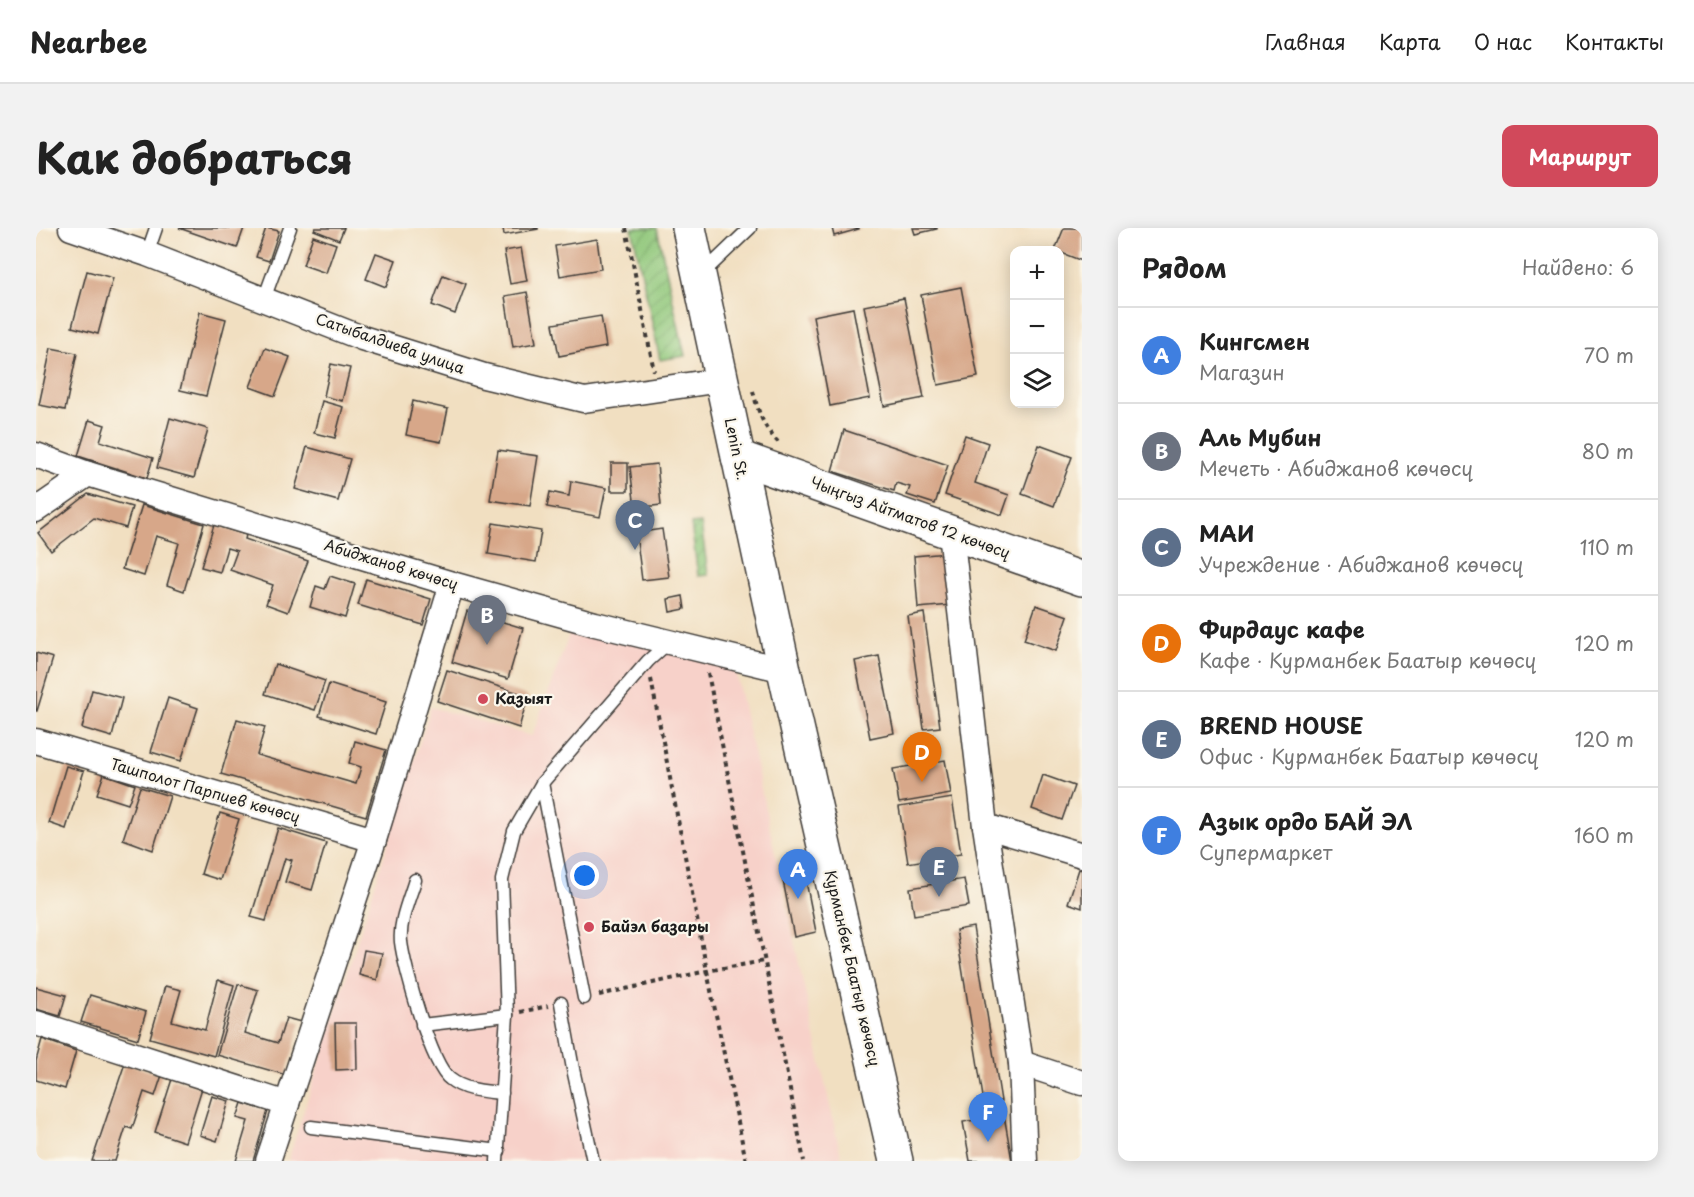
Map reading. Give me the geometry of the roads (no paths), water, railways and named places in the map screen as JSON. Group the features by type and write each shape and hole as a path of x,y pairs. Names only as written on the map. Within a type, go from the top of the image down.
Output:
{"main road":[{"name":"Lenin St.","path":"688,228 699,277 736,382 738,457 784,670"},
{"name":"Чыңгыз Айтматов 12 көчөсү","path":"738,457 1082,579"},
{"name":"Курманбек Баатыр көчөсү","path":"784,670 896,1161"}],"street":[{"name":"Сатыбалдиева улица","path":"71,228 147,254 374,341 484,376 584,400 658,389 736,382"},
{"name":"Абиджанов көчөсү","path":"36,456 88,474 452,584 595,624 784,670"},
{"path":"36,510 88,474"},
{"path":"951,533 985,826 1021,1063 1025,1161"},
{"path":"268,1161 374,840 452,584"},
{"name":"Ташполот Парпиев көчөсү","path":"36,741 374,840"},
{"path":"985,826 1082,855"},
{"path":"36,1023 287,1104"},
{"path":"1021,1063 1082,1083"}],"lane":[{"path":"147,254 156,228"},
{"path":"264,299 290,228"},
{"path":"699,277 750,228"},
{"path":"311,1126 498,1156 507,1015 502,880 514,831 542,783 648,661 669,642"},
{"path":"542,783 584,998"},
{"path":"415,880 403,916 401,942 422,1026 448,1079 470,1089 502,1093"},
{"path":"561,1003 593,1161"},
{"path":"422,1026 507,1015"}],"place":[{"name":"МАИ","path":"635,550"},
{"name":"Аль Мубин","path":"487,645"},
{"name":"Казыят","path":"483,699"},
{"name":"Фирдаус кафе","path":"922,782"},
{"name":"BREND HOUSE","path":"939,897"},
{"name":"Кингсмен","path":"798,899"},
{"name":"Байэл базары","path":"589,927"},
{"name":"Азык ордо БАЙ ЭЛ","path":"988,1142"}]}
